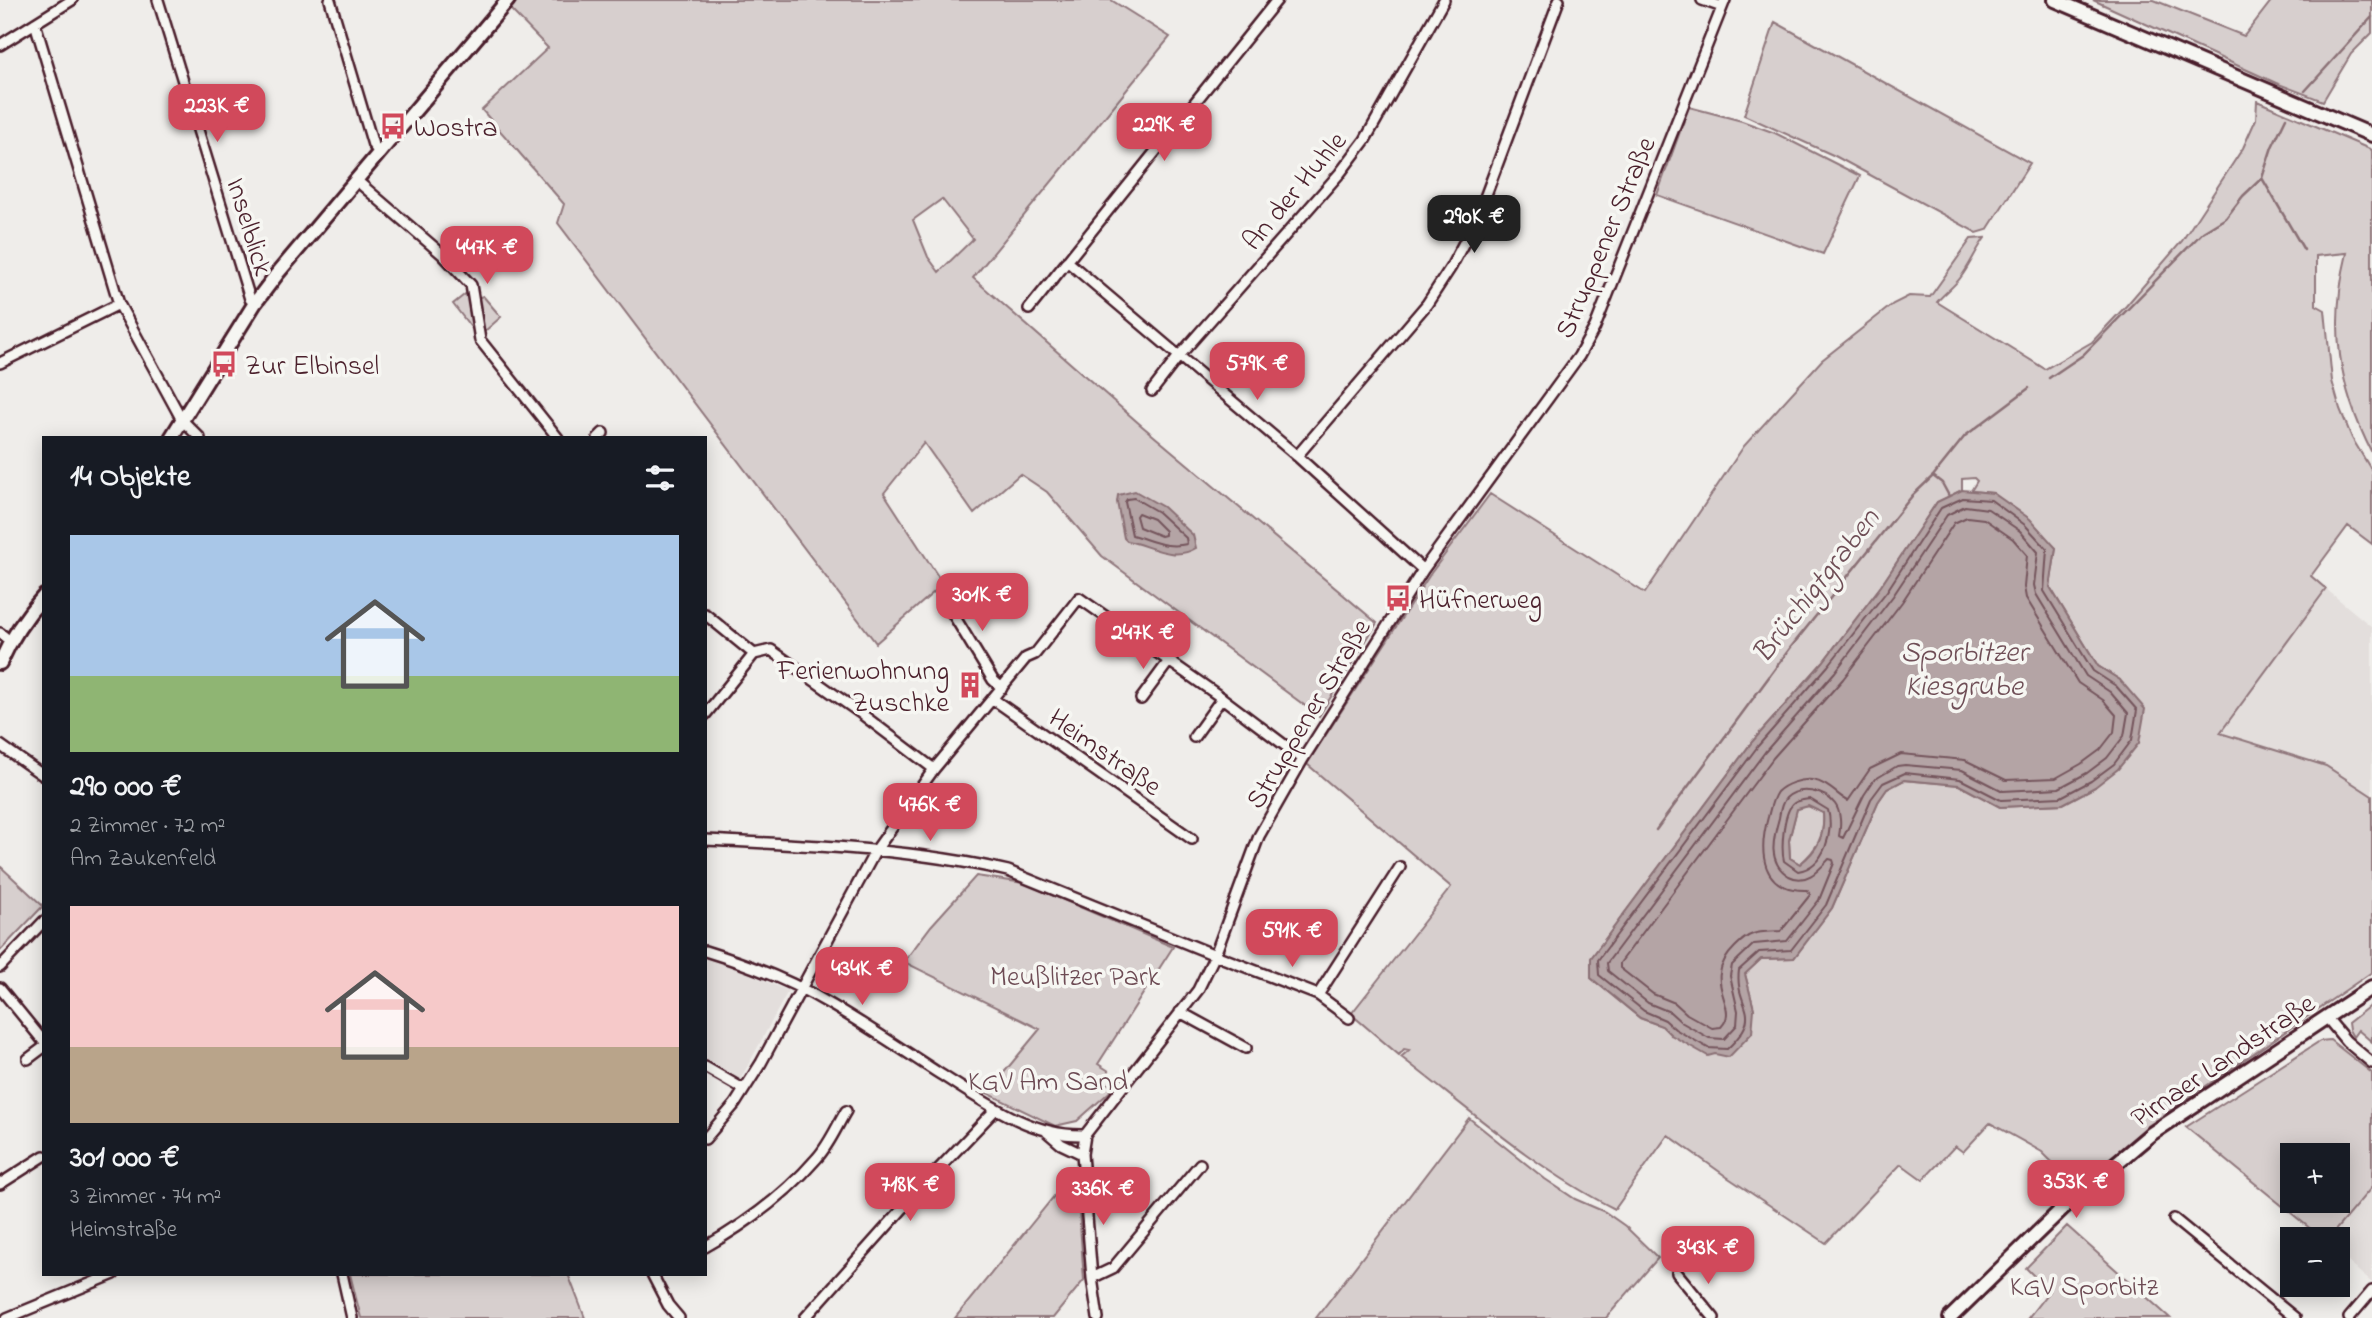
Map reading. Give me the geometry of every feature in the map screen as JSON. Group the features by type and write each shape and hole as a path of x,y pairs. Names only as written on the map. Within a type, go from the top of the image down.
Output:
{"street":[{"path":"0,45 72,0"},
{"name":"Inselblick","path":"158,0 250,299 255,303"},
{"path":"330,0 373,145 379,152"},
{"path":"172,436 255,303 277,274 508,0"},
{"path":"1029,309 1278,0"},
{"name":"An der Huhle","path":"1152,391 1179,356 1340,173 1365,140 1444,0"},
{"path":"1297,456 1427,304 1451,267 1478,216 1559,0"},
{"path":"1702,0 1723,3"},
{"path":"2055,0 2372,135"},
{"name":"Struppener Straße","path":"1098,1318 1091,1278 1082,1154 1085,1135 1198,990 1215,955 1259,836 1303,759 1423,570 1579,356 1604,308 1723,3"},
{"path":"35,23 119,304 182,420 198,436"},
{"path":"356,180 442,254 471,285 480,340 556,436"},
{"path":"1068,261 1297,456 1423,570"},
{"path":"0,363 119,304"},
{"path":"942,596 993,680 1002,688"},
{"path":"0,663 5,637 42,598"},
{"path":"707,1137 735,1104 761,1063 876,850 934,769 1026,658 1035,654 1079,598 1222,698 1303,759"},
{"path":"707,616 754,654"},
{"path":"707,713 754,654 771,650 934,769"},
{"path":"1141,699 1169,661"},
{"path":"1194,737 1222,698"},
{"name":"Heimstraße","path":"993,699 1192,839"},
{"path":"0,745 42,775"},
{"path":"707,840 876,850 980,864 1025,876 1318,995 1349,1018"},
{"path":"1318,995 1400,867"},
{"path":"0,967 42,923"},
{"path":"707,952 742,962 826,1001 996,1110 1046,1131 1085,1135"},
{"name":"Pirnaer Landstraße","path":"1950,1318 2064,1207 2151,1134 2372,987"},
{"path":"0,988 42,1040"},
{"path":"1180,1012 1246,1048"},
{"path":"2327,1018 2346,1041 2372,1063"},
{"path":"28,1059 42,1048"},
{"path":"707,1068 743,1089"},
{"path":"811,1316 930,1178 996,1110"},
{"path":"707,1246 736,1229 783,1191 818,1157 846,1111"},
{"path":"1046,1131 1061,1144 1082,1154"},
{"path":"0,1184 42,1157"},
{"path":"1091,1278 1113,1268 1200,1164"},
{"path":"2174,1219 2295,1318"},
{"path":"1677,1273 1714,1318"},
{"path":"7,1318 109,1276"},
{"path":"342,1276 352,1318"},
{"path":"653,1276 668,1305 679,1318"},
{"path":"2349,1318 2372,1291"}],"shaded area":[{"path":"2326,589 2372,627 2372,796 2326,766 2220,733"},
{"path":"707,960 735,968 788,991 740,1080 707,1062"},
{"path":"2372,1187 2372,1283 2350,1264 2350,1227 2339,1227"}],"green space":[{"path":"518,0 1111,0 1170,37 973,278 1142,426 1377,623 1319,716 1102,556 1047,492 1020,474 974,514 924,443 884,493 943,584 876,643 558,223 564,204 482,110 548,48 510,9","holes":["942,199 973,239 939,272 928,257 913,220"]},
{"path":"2093,0 2154,0 2244,36 2272,0 2372,0 2372,33 2351,54 2323,101 2276,83"},
{"path":"1775,22 2030,163 1987,230 1977,233 1835,156 1744,115"},
{"path":"2257,101 2372,150 2372,453 2351,404 2340,355 2339,306 2347,253 2316,256 2316,305 2325,310 2332,381 2340,409 2352,438 2372,471 2372,544 2348,526 2311,576 2326,589 2220,733 2326,766 2372,796 2372,972 2145,1128 2077,1187 2042,1152 1990,1123 1963,1152 1955,1146 1923,1180 1901,1164 1826,1243 1668,1135 1615,1209 1531,1158 1401,1057 1409,1050 1404,1049 1399,1055 1351,1014 1451,887 1307,764 1431,573 1490,494 1645,593 1744,446 1822,360 1893,304 1909,296 1930,297 1971,239 1985,238 1961,277 1937,302 2045,369 2092,342 2182,241 2243,148 2256,119","holes":["1974,478 1977,481 1971,491 1993,493 2056,548 2050,587 2098,666 2120,680 2095,787 2063,804 2000,807 1959,785 1904,780 1887,789 1878,802 1832,908 1794,958 1761,959 1745,974 1754,1009 1671,1035 1662,1026 1640,1018 1591,978 1591,958 1752,742 1823,662 1881,586 1937,502 1962,490 1962,479"]},
{"path":"1689,107 1775,133 1860,176 1823,254 1657,195"},
{"path":"469,291 475,328 473,330 453,304"},
{"path":"483,296 501,317 485,331 477,298"},
{"path":"1809,806 1823,813 1823,829 1815,847 1800,864 1790,858 1789,840 1797,809"},
{"path":"0,866 42,907 0,951"},
{"name":"Meußlitzer Park","path":"976,876 1024,883 1173,947 1098,1064 1109,1071 1103,1081 1114,1088 1077,1121 1055,1126 987,1093 1040,1029 904,962 931,926"},
{"path":"2372,1004 2372,1042 2358,1030 2353,1037 2348,1023"},
{"path":"2330,1040 2372,1073 2372,1187 2350,1213 2350,1143 2280,1143 2280,1204 2186,1127 2320,1041"},
{"path":"1469,1118 1545,1179 1625,1226 1658,1258 1606,1318 1316,1318"},
{"path":"1076,1169 1084,1280 1053,1318 955,1318"},
{"path":"2291,1213 2350,1213 2338,1227 2308,1227"},
{"name":"KGV Sporbitz","path":"2067,1226 2170,1318 2028,1318 2049,1291 2026,1268"},
{"path":"350,1276 569,1276 585,1318 361,1318"}],"water":[{"name":"Sporbitzer Kiesgrube","path":"1962,490 1993,493 2030,519 2056,548 2050,587 2098,666 2120,680 2145,709 2139,743 2118,769 2095,787 2063,804 2000,807 1959,785 1904,780 1887,789 1878,802 1832,908 1794,958 1761,959 1745,974 1754,1009 1752,1033 1729,1057 1715,1054 1708,1056 1671,1035 1662,1026 1640,1018 1591,978 1591,958 1752,742 1823,662 1881,586 1937,502","holes":["1808,806 1823,813 1823,829 1819,842 1800,864 1790,858 1789,840 1797,809"]},
{"path":"1135,491 1163,507 1193,535 1196,548 1187,552 1170,553 1127,541 1124,538 1118,495"}],"waterway":[{"name":"Brüchigtgraben","path":"2305,91 2372,17"},
{"name":"Brüchigtgraben","path":"2049,378 2083,355 2203,232 2226,218 2262,178 2272,147 2286,118"},
{"path":"2262,178 2304,250"},
{"name":"Brüchigtgraben","path":"1656,830 1791,647 1912,496 1933,476 1965,436 2029,388"},
{"path":"1933,476 1942,483 1949,496"}],"place":[{"name":"Wostra","path":"393,126"},
{"name":"Zur Elbinsel","path":"224,364"},
{"name":"Hüfnerweg","path":"1398,598"},
{"name":"Ferienwohnung Zuschke","path":"970,685"}],"park label":[{"name":"KGV Am Sand","path":"1048,1080"}]}
